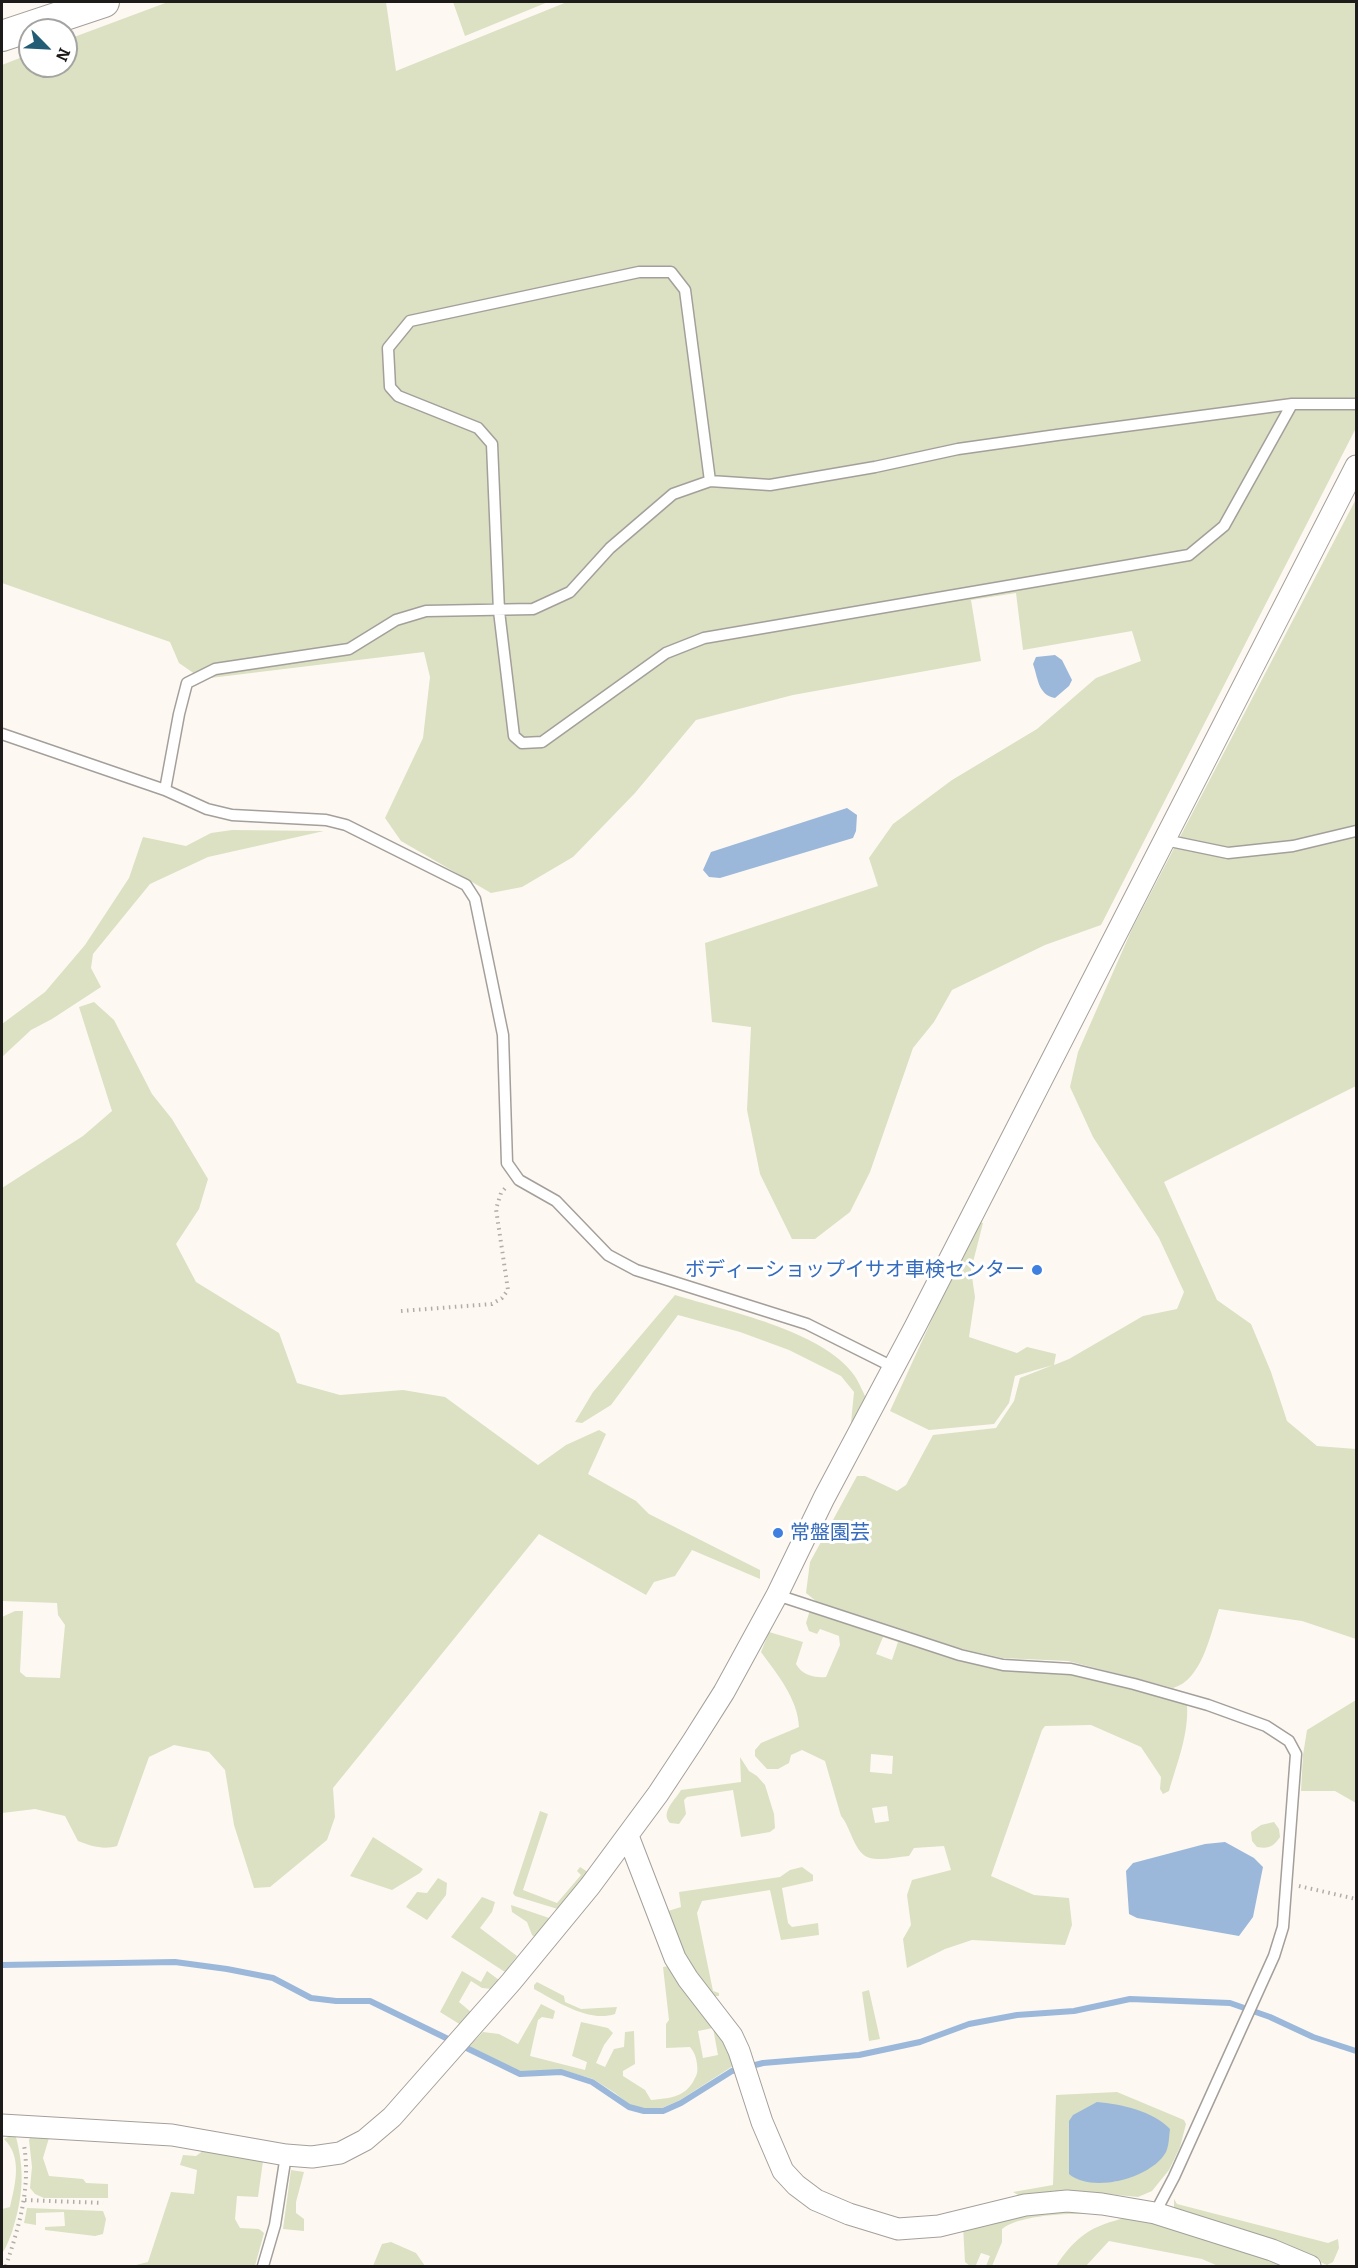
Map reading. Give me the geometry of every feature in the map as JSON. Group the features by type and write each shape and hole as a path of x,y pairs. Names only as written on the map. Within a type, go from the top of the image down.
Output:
{"main road":[{"path":"2,36 104,2"}],"street":[{"path":"11,2126 172,2135 286,2155 312,2157 340,2153 365,2140 392,2117 511,1982 628,1836 724,1692 777,1595 824,1498 1356,466"},
{"path":"628,1836 675,1958 688,1980 732,2036 739,2051 762,2122 783,2171 796,2186 816,2200 849,2214 898,2229 939,2226 1024,2205 1067,2201 1155,2213 1272,2250 1310,2266"}],"lane":[{"path":"710,481 685,290 671,272 639,272 410,321 388,348 390,387 398,396 478,428 492,444 499,611 514,736 522,744 542,742 666,653 704,638 1189,555 1224,526 1292,404"},
{"path":"165,790 187,682 197,676 215,669 349,650 396,620 426,611 533,609 570,592 610,548 673,494 710,481 780,484 958,449 1292,404 1356,404"},
{"path":"2,734 165,790 207,809 232,815 326,820 346,825 466,885 475,899 503,1035 507,1163 516,1177 556,1202 608,1255 636,1270 807,1324 893,1367"},
{"path":"1165,840 1228,853 1293,846 1356,831"},
{"path":"777,1595 960,1655 1003,1665 1071,1669 1124,1681 1208,1705 1266,1726 1289,1741 1296,1754 1283,1927 1274,1956 1174,2177 1155,2213"},
{"path":"263,2266 275,2225 286,2155"}],"path":[{"path":"401,1311 492,1304 502,1298 508,1290 496,1209 501,1192 516,1177"},
{"path":"1286,1883 1356,1899"},
{"path":"6,2266 25,2200 27,2176 11,2126"},
{"path":"25,2200 103,2203"}],"green space":[{"path":"168,2 386,2 396,71 567,2 1356,2 1356,428 1101,925 1045,945 952,990 934,1022 913,1048 870,1172 850,1212 815,1239 792,1239 760,1174 747,1110 751,1027 712,1022 705,943 878,886 869,858 893,824 952,780 1037,729 1096,678 1141,661 1132,631 1023,650 1016,593 971,600 981,661 793,695 696,720 635,793 573,857 522,887 491,893 401,841 385,818 423,738 430,677 424,652 202,679 179,663 170,642 2,583 2,65 18,59 18,78 78,78 78,36"},
{"path":"453,2 548,2 465,36"},
{"path":"1356,499 1356,1086 1164,1182 1217,1300 1251,1324 1271,1372 1287,1421 1317,1446 1356,1449 1356,1639 1302,1621 1219,1609 1204,1655 1198,1666 1191,1676 1173,1688 1068,1661 1002,1658 958,1648 817,1602 806,1593 810,1562 857,1476 865,1476 897,1491 906,1485 933,1435 996,1428 1014,1401 1020,1378 1053,1365 1015,1376 1009,1403 994,1424 929,1430 890,1411 977,1221 983,1223 971,1270 975,1297 969,1337 1017,1353 1027,1347 1056,1354 1054,1365 1069,1359 1143,1316 1177,1309 1184,1292 1159,1238 1093,1137 1070,1087 1078,1052 1132,929"},
{"path":"232,830 324,831 208,857 150,884 93,954 91,968 101,987 31,1030 2,1057 2,1024 45,992 85,945 129,878 143,837 186,846 211,833"},
{"path":"94,1002 114,1020 152,1094 172,1119 208,1179 199,1209 176,1244 196,1282 279,1333 297,1383 340,1395 403,1390 445,1397 538,1465 566,1445 599,1430 606,1434 588,1474 636,1501 649,1514 760,1570 760,1579 692,1550 675,1576 654,1582 646,1595 539,1534 333,1788 335,1817 327,1840 270,1887 254,1888 234,1825 225,1770 209,1752 174,1745 149,1757 117,1846 92,1846 78,1841 65,1816 35,1809 2,1813 2,1617 15,1611 23,1611 20,1672 26,1677 60,1678 65,1625 58,1615 57,1603 2,1601 2,1188 83,1136 112,1111 79,1007"},
{"path":"675,1295 772,1324 820,1346 839,1359 854,1375 867,1400 850,1433 854,1392 841,1376 789,1350 740,1332 678,1315 611,1405 582,1423 575,1422 593,1392"},
{"path":"810,1610 902,1639 1128,1686 1187,1705 1182,1748 1169,1791 1163,1794 1160,1789 1161,1777 1141,1747 1091,1725 1045,1726 1042,1730 991,1876 1034,1895 1069,1898 1072,1925 1065,1945 972,1940 945,1949 907,1968 903,1939 911,1925 907,1895 912,1880 951,1870 944,1846 914,1848 909,1856 870,1858 856,1846 841,1816 825,1761 802,1750 791,1755 789,1763 778,1769 767,1769 755,1756 755,1750 761,1743 799,1727 791,1697 761,1652 769,1632 803,1642 796,1664 805,1673 817,1677 826,1677 840,1645 839,1636 820,1629 817,1634 809,1631 806,1623","holes":["883,1637 898,1642 892,1660 876,1654","871,1754 893,1756 892,1774 870,1772","887,1806 889,1821 875,1823 872,1808"]},
{"path":"1356,1700 1356,1803 1335,1791 1301,1791 1307,1730"},
{"path":"740,1757 749,1771 765,1785 774,1814 775,1828 770,1832 741,1837 733,1790 687,1797 684,1800 686,1814 679,1824 670,1823 667,1819 668,1811 681,1790 741,1782"},
{"path":"540,1811 548,1814 523,1890 557,1903 581,1875 577,1871 580,1867 591,1874 561,1910 515,1896 513,1893"},
{"path":"1274,1822 1279,1829 1280,1837 1270,1847 1257,1847 1252,1841 1251,1832 1261,1825"},
{"path":"373,1837 423,1869 392,1890 350,1876"},
{"path":"802,1867 813,1875 813,1881 782,1888 788,1923 792,1927 818,1923 819,1935 781,1940 770,1890 702,1901 697,1913 713,1991 719,1993 719,1996 713,1996 686,1955 668,1911 681,1907 679,1892 780,1877 790,1870"},
{"path":"438,1878 447,1883 446,1895 427,1920 406,1907 417,1892 427,1893"},
{"path":"482,1897 495,1902 492,1912 480,1928 517,1956 505,1972 451,1937"},
{"path":"511,1905 552,1919 536,1938 532,1935 527,1922 512,1912"},
{"path":"669,1966 721,2034 733,2066 680,2100 662,2108 644,2110 631,2106 593,2079 562,2070 520,2072 469,2046 483,2032 499,2034 518,2044 541,2004 555,2011 553,2019 542,2017 538,2020 530,2056 585,2070 587,2062 572,2056 581,2022 608,2028 613,2033 604,2045 596,2063 605,2067 614,2049 624,2047 625,2032 634,2031 635,2064 623,2071 623,2076 645,2090 651,2100 670,2098 680,2094 693,2082 697,2074 697,2064 690,2047 666,2048 666,2024 669,2020 663,1967","holes":["713,2028 718,2055 703,2058 698,2031"]},
{"path":"462,1971 481,1982 487,1971 499,1980 492,1989 482,1988 471,1981 459,2002 471,2012 461,2025 440,2012"},
{"path":"537,1982 564,1996 565,2002 581,2009 617,2007 615,2014 594,2016 562,2005 534,1989"},
{"path":"869,1990 880,2039 869,2041 862,1992"},
{"path":"1117,2092 1184,2120 1186,2124 1180,2147 1169,2170 1152,2191 1138,2197 1086,2192 1020,2196 1013,2192 1053,2185 1056,2095","holes":["1069,2121 1116,2182 1069,2174"]},
{"path":"10,2136 16,2137 22,2184 16,2219 2,2253 2,2209 10,2207 16,2172 14,2154 4,2139"},
{"path":"31,2136 49,2138 43,2158 49,2176 83,2179 86,2183 108,2184 108,2198 44,2198 35,2194 30,2188 32,2167 29,2140"},
{"path":"204,2150 263,2161 258,2197 237,2196 235,2219 240,2228 259,2229 264,2233 255,2266 132,2266 148,2262 171,2192 194,2194 197,2170 180,2165 183,2155 196,2156"},
{"path":"291,2170 304,2172 296,2202 296,2213 304,2219 304,2231 283,2229"},
{"path":"1174,2199 1177,2204 1328,2243 1338,2239 1339,2248 1333,2262 1327,2265 1178,2210 1174,2207"},
{"path":"27,2208 103,2211 106,2219 103,2234 95,2236 45,2230 45,2227 65,2226 64,2212 36,2213 36,2225 24,2223"},
{"path":"1074,2209 1105,2214 1051,2215 1022,2220 1002,2229 1002,2242 992,2266 986,2266 990,2256 981,2253 976,2265 970,2266 965,2262 963,2226"},
{"path":"1126,2218 1150,2222 1289,2266 1218,2266 1202,2259 1109,2241 1086,2266 1056,2266 1070,2247 1085,2234 1103,2224"},
{"path":"391,2242 416,2253 425,2266 373,2266 382,2244"}],"water":[{"path":"1055,655 1062,660 1072,680 1069,686 1055,698 1042,690 1033,664 1036,657"},
{"path":"847,808 857,815 853,838 720,878 709,877 703,870 711,852"},
{"path":"1225,1842 1254,1858 1263,1867 1253,1917 1239,1936 1137,1918 1129,1914 1126,1871 1133,1863 1205,1844"},
{"path":"1097,2102 1146,2113 1170,2129 1167,2150 1159,2161 1135,2176 1106,2183 1079,2180 1069,2174 1069,2121 1073,2115"}],"waterway":[{"path":"2,1965 175,1962 273,1978 311,1998 370,2001 520,2074 561,2072 592,2082 629,2107 644,2111 663,2111 681,2103 732,2071 763,2063 859,2055 920,2042 969,2024 1017,2015 1074,2011 1130,1999 1230,2003 1270,2017 1313,2037 1356,2051"}],"place":[{"name":"ボディーショップイサオ車検センター","path":"1037,1270"},
{"name":"常盤園芸","path":"778,1533"}]}
